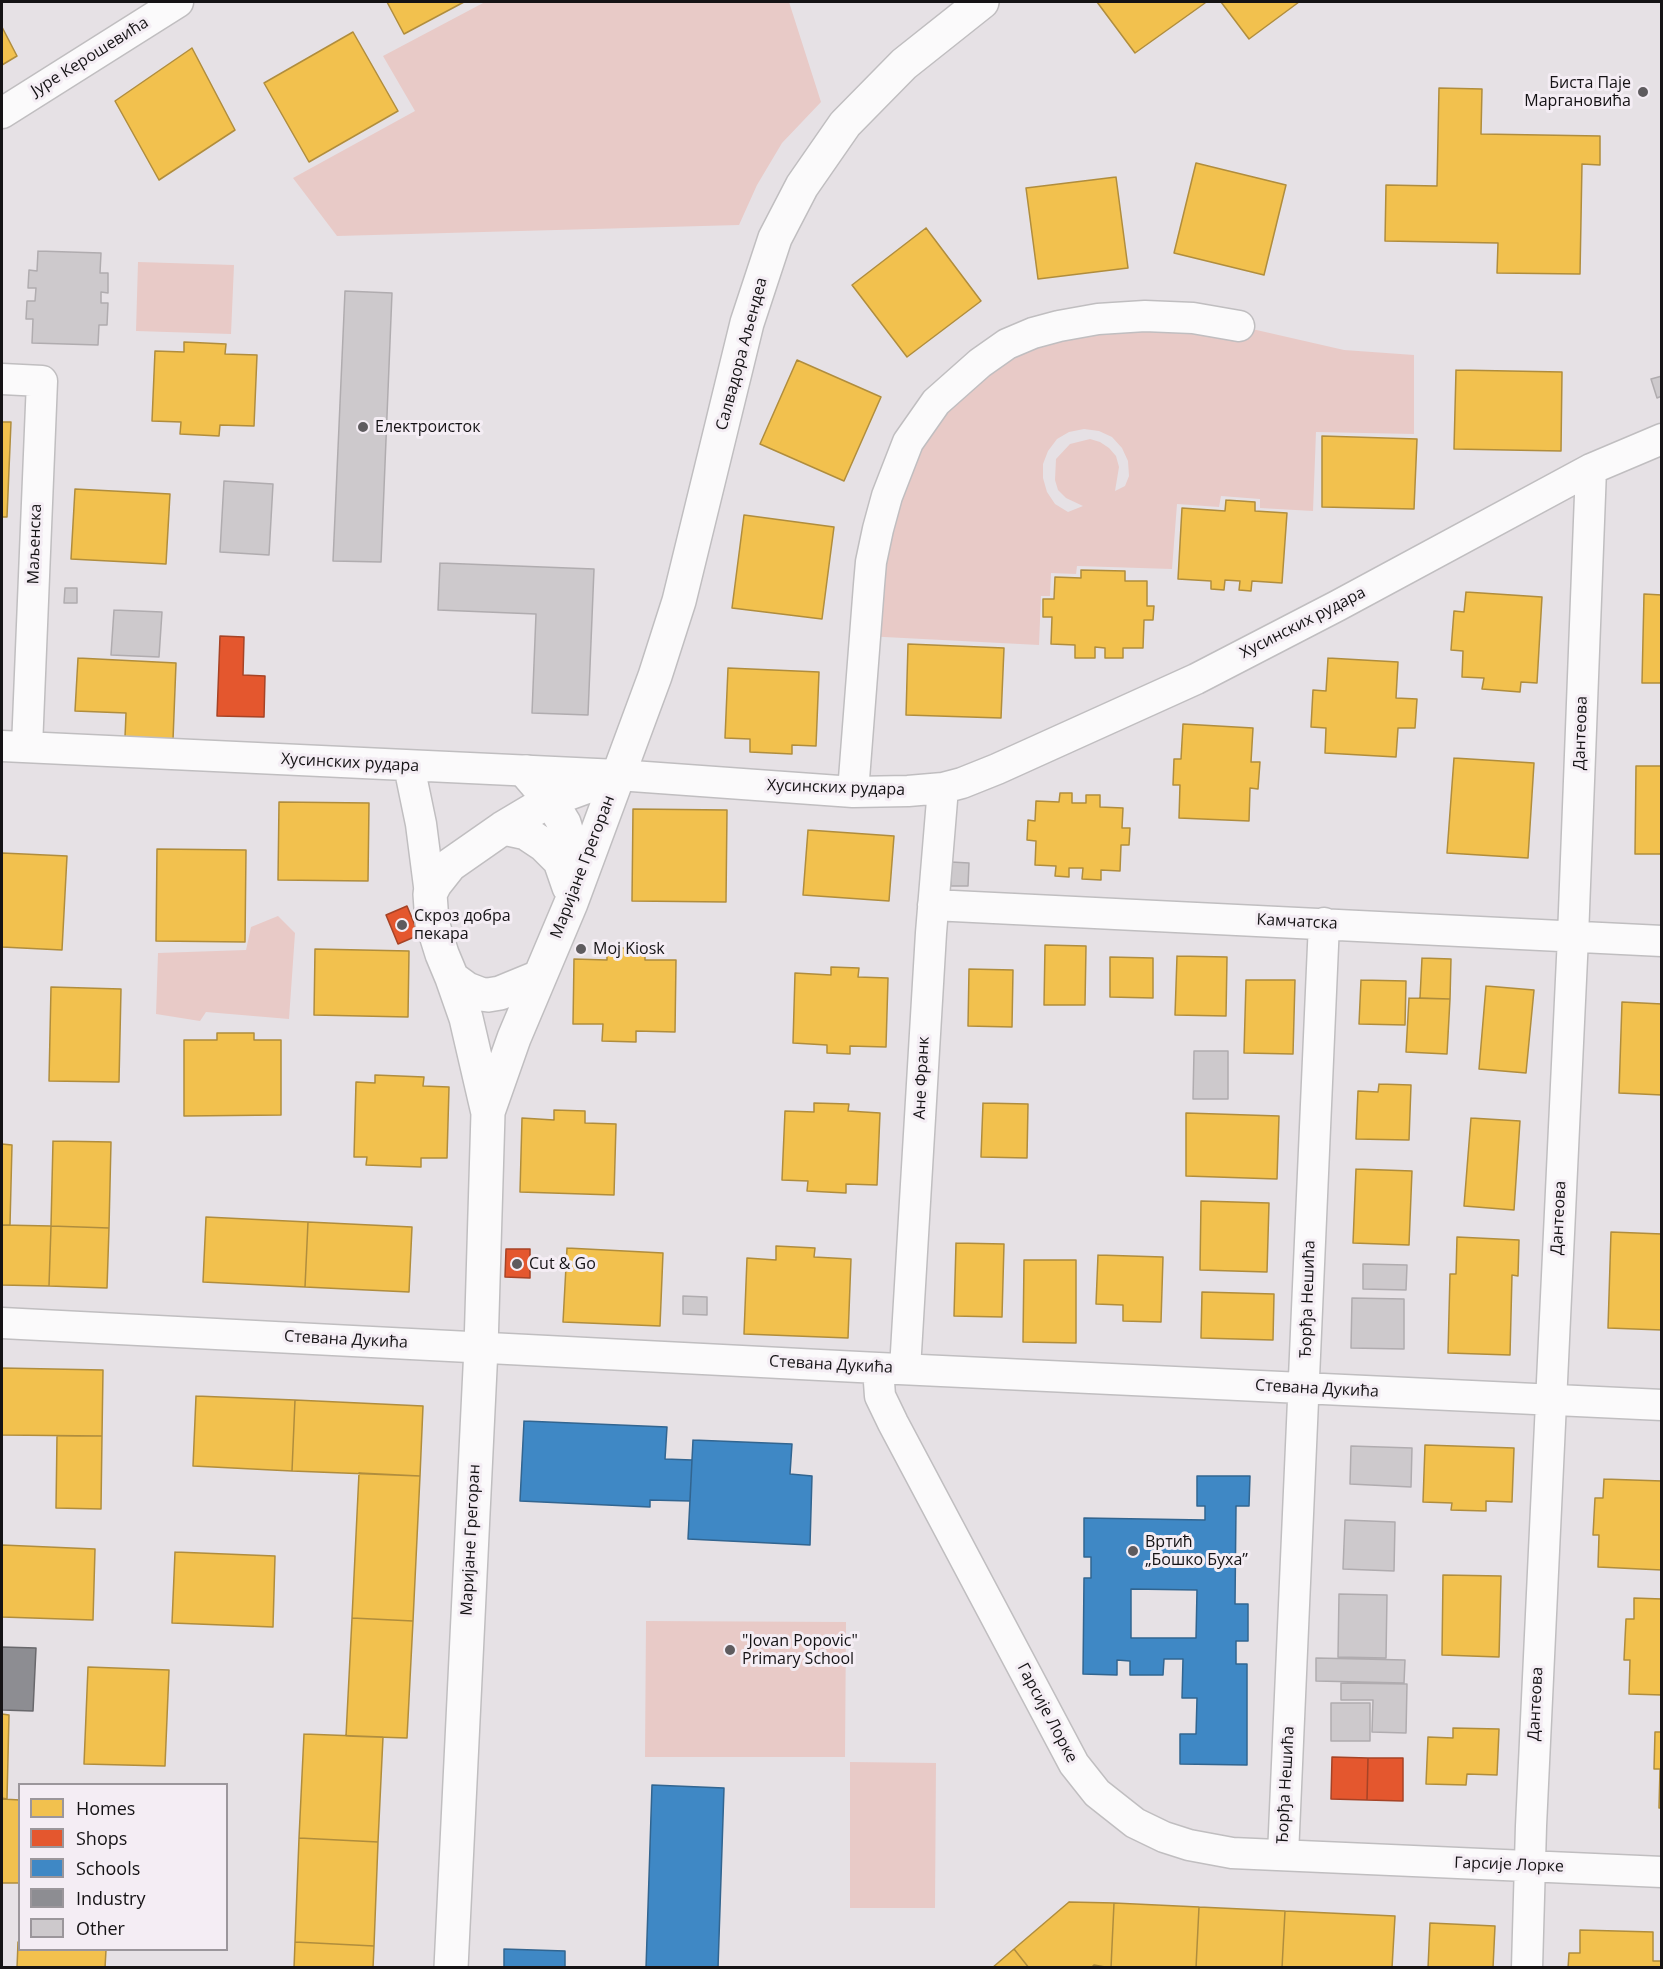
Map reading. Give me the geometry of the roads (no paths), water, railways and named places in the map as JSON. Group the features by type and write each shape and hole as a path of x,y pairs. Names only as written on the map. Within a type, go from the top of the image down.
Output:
{"street":[{"name":"Јуре Керошевића","path":"2,113 178,2"},
{"name":"Салвадора Аљендеа","path":"618,775 639,721 679,601 747,323 775,238 787,211 822,155 870,96 904,64 982,2"},
{"path":"853,792 871,562 878,529 887,496 908,442 936,402 980,363 1007,344 1033,333 1059,326 1098,319 1145,316 1193,318 1239,326"},
{"name":"Маљенска","path":"2,379 42,381 14,746"},
{"name":"Хусинских рудара","path":"14,746 618,775 853,792 908,792 943,788 996,770 1196,678 1337,606 1591,469 1662,439"},
{"name":"Дантеова","path":"1527,1968 1529,1867 1573,937 1591,469"},
{"path":"409,766 421,824 430,894"},
{"path":"526,772 550,800 564,823 570,843 573,868 571,903"},
{"name":"Маријане Грегоран","path":"451,1968 481,1348 488,1113 466,1018 432,922 430,894 450,865 503,828 550,800 618,775"},
{"name":"Маријане Грегоран","path":"488,1113 514,1038 571,903 618,775"},
{"name":"Ане Франк","path":"892,1368 943,788"},
{"path":"503,828 516,829 536,838 553,853 564,871 571,903"},
{"name":"Камчатска","path":"933,905 1662,941"},
{"name":"Ђорђа Нешића","path":"1283,1855 1324,923"},
{"path":"452,978 466,989 488,995 500,993 539,977"},
{"name":"Стевана Дукића","path":"2,1323 1662,1405"},
{"name":"Гарсије Лорке","path":"892,1368 880,1396 1074,1764 1097,1793 1135,1823 1189,1845 1232,1853 1662,1872"}],"place":[{"name":"Биста Паје Маргановића","path":"1643,92"},
{"name":"Електроисток","path":"363,427"},
{"name":"Скроз добра пекара","path":"402,925"},
{"name":"Moj Kiosk","path":"581,949"},
{"name":"Cut & Go","path":"517,1264"},
{"name":"Вртић „Бошко Буха”","path":"1133,1551"},
{"name":"\"Jovan Popovic\" Primary School","path":"730,1650"}]}
